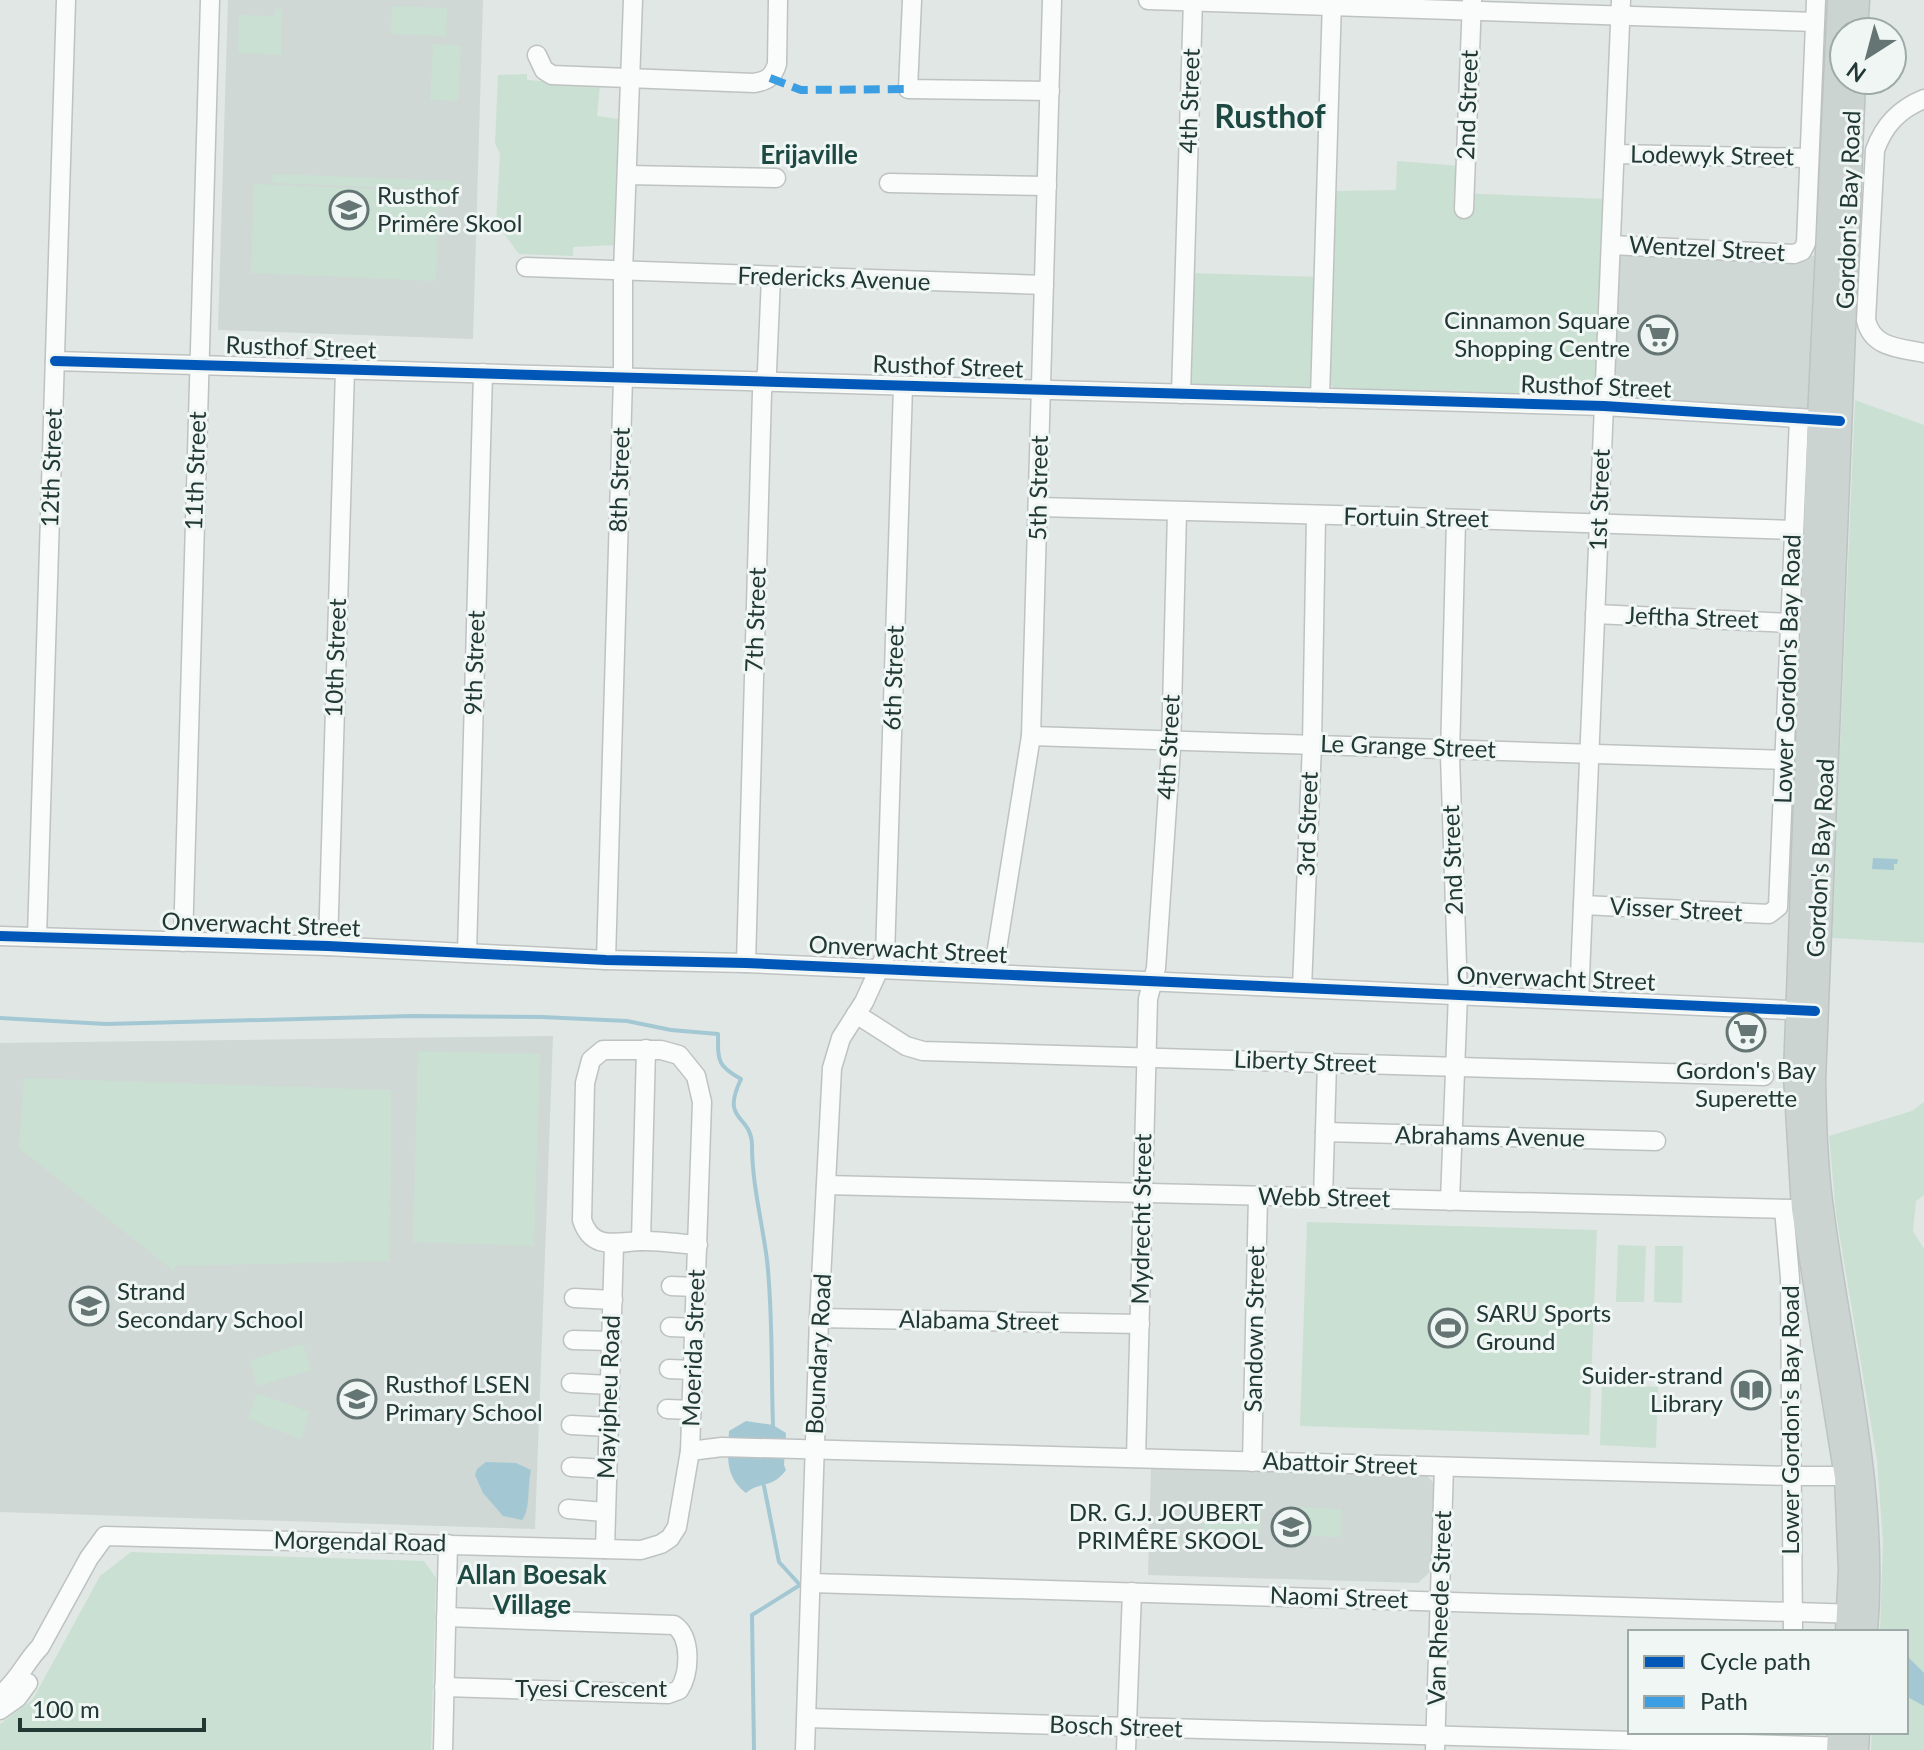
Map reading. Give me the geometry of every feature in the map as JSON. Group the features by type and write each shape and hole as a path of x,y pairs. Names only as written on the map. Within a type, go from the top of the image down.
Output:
{"main road":[{"name":"Gordon's Bay Road","path":"1839,0 1819,419 1814,808 1806,1010 1795,1105 1803,1209 1869,1539 1858,1623"},
{"name":"Gordon's Bay Road","path":"1819,419 1852,96"},
{"name":"Gordon's Bay Road","path":"1803,1209 1815,1116 1806,1010"}],"street":[{"name":"12th Street","path":"37,937 66,0"},
{"name":"11th Street","path":"183,942 210,0"},
{"name":"8th Street","path":"606,960 633,0"},
{"path":"537,55 544,70 552,75 754,83 770,78 777,64 778,0"},
{"path":"912,0 908,89 1050,91"},
{"name":"5th Street","path":"993,974 1031,736 1052,0"},
{"path":"1148,0 1621,8 1815,22"},
{"path":"1809,158 1816,0"},
{"name":"4th Street","path":"1181,394 1193,1"},
{"path":"1320,398 1332,3"},
{"name":"2nd Street","path":"1464,209 1472,5"},
{"name":"1st Street","path":"1579,1000 1621,8"},
{"path":"1924,99 1895,116 1875,150 1866,320 1870,331 1881,343 1924,353"},
{"name":"Lodewyk Street","path":"1615,154 1809,158"},
{"name":"Wentzel Street","path":"1611,245 1794,254 1802,251 1805,246 1809,158"},
{"path":"627,175 776,178"},
{"path":"889,183 1047,186"},
{"name":"Fredericks Avenue","path":"526,267 1044,285"},
{"name":"7th Street","path":"746,963 771,277"},
{"name":"Rusthof Street","path":"55,361 1604,406 1819,419"},
{"name":"10th Street","path":"328,946 345,369"},
{"name":"9th Street","path":"467,953 483,373"},
{"name":"6th Street","path":"878,969 885,956 903,386"},
{"name":"Lower Gordon's Bay Road","path":"1769,914 1776,911 1779,903 1794,530 1819,419"},
{"name":"Fortuin Street","path":"1039,507 1456,520 1599,521 1794,530"},
{"name":"4th Street","path":"1152,981 1156,968 1171,739 1177,512"},
{"name":"3rd Street","path":"1302,988 1312,744 1316,516"},
{"name":"2nd Street","path":"1450,1201 1458,994 1450,748 1456,520"},
{"name":"Jeftha Street","path":"1595,614 1790,623"},
{"name":"Le Grange Street","path":"1031,736 1785,760"},
{"name":"Visser Street","path":"1583,905 1769,914"},
{"name":"Onverwacht Street","path":"0,936 746,963 1806,1010"},
{"name":"Boundary Road","path":"805,1750 819,1318 832,1068 841,1038 878,969"},
{"name":"Mydrecht Street","path":"1136,1458 1146,1058 1148,999 1152,981"},
{"name":"Liberty Street","path":"856,1014 906,1046 923,1051 1764,1076"},
{"path":"641,1241 646,1049"},
{"name":"Moerida Street","path":"614,1245 596,1239 584,1227 582,1220 587,1070 591,1060 603,1050 670,1051 679,1055 692,1069 700,1086 702,1102 690,1451"},
{"path":"1323,1198 1327,1063"},
{"name":"Abrahams Avenue","path":"1325,1132 1656,1141"},
{"name":"Webb Street","path":"826,1185 1803,1209"},
{"name":"Sandown Street","path":"1252,1462 1258,1196"},
{"name":"Lower Gordon's Bay Road","path":"1793,1630 1790,1278 1803,1209"},
{"path":"614,1245 641,1241 698,1245"},
{"name":"Mayipheu Road","path":"605,1549 614,1245"},
{"path":"671,1286 696,1287"},
{"path":"574,1298 613,1300"},
{"name":"Alabama Street","path":"819,1318 1140,1324"},
{"path":"670,1327 695,1328"},
{"path":"573,1340 611,1341"},
{"path":"669,1369 693,1370"},
{"path":"571,1383 610,1385"},
{"path":"667,1409 692,1410"},
{"path":"571,1425 608,1427"},
{"path":"690,1451 726,1447 815,1449"},
{"name":"Abattoir Street","path":"815,1449 1855,1476"},
{"name":"Morgendal Road","path":"0,1695 17,1681 40,1647 89,1558 105,1536 641,1550 653,1548 670,1538 681,1515 690,1451"},
{"path":"571,1467 607,1469"},
{"name":"Van Rheede Street","path":"1436,1743 1444,1467"},
{"path":"568,1509 605,1512"},
{"path":"443,1750 448,1544"},
{"name":"Naomi Street","path":"811,1583 1792,1611 1858,1623"},
{"path":"1126,1750 1132,1592"},
{"name":"Tyesi Crescent","path":"444,1687 668,1694 679,1690 686,1677 686,1642 680,1629 674,1625 446,1617"},
{"name":"Morgendal Road","path":"0,1710 25,1688 39,1661 40,1647"},
{"name":"Bosch Street","path":"807,1718 1126,1727 1436,1743 1848,1743"}],"shaded area":[{"name":"Rusthof Primêre Skool","path":"228,0 483,0 473,339 218,330"},
{"path":"1612,246 1836,257 1828,419 1604,408"},
{"name":"Strand Secondary School","path":"553,1036 535,1529 0,1512 0,1043"},
{"name":"DR. G.J. JOUBERT PRIMÊRE SKOOL","path":"1151,1468 1427,1476 1435,1484 1431,1571 1418,1583 1148,1575"}],"green space":[{"path":"392,6 447,8 446,36 391,34"},
{"path":"276,9 282,9 281,55 238,53 239,15 274,16"},
{"path":"433,44 461,46 458,101 430,100"},
{"path":"527,74 527,80 600,85 597,116 618,119 616,245 573,247 573,256 519,254 496,223 500,154 495,143 498,75"},
{"path":"1397,161 1461,166 1461,193 1605,199 1597,395 1594,398 1338,392 1328,382 1332,191 1396,190"},
{"path":"273,174 458,181 457,190 272,183"},
{"path":"254,184 440,192 436,281 251,273"},
{"path":"1191,273 1320,277 1314,383 1306,390 1189,384"},
{"path":"1855,400 1924,425 1924,943 1832,938"},
{"path":"418,1051 540,1054 534,1246 413,1242"},
{"path":"24,1078 391,1090 390,1261 175,1266 175,1272 19,1148"},
{"path":"1924,1102 1924,1195 1916,1201 1913,1231 1924,1249 1924,1750 1871,1750 1872,1734 1908,1734 1908,1630 1880,1630 1883,1542 1877,1460 1836,1214 1829,1136 1912,1111"},
{"name":"SARU Sports Ground","path":"1307,1222 1597,1230 1589,1435 1300,1426"},
{"path":"1618,1245 1646,1246 1644,1302 1616,1302"},
{"path":"1655,1246 1683,1246 1682,1303 1654,1302"},
{"path":"303,1344 311,1370 257,1386 250,1360"},
{"path":"1602,1384 1658,1387 1656,1448 1600,1445"},
{"path":"257,1393 310,1412 301,1439 248,1419"},
{"path":"1204,1505 1261,1507 1260,1534 1204,1532"},
{"path":"1285,1507 1342,1509 1341,1537 1285,1535"},
{"path":"131,1552 424,1561 436,1578 431,1750 0,1750 0,1724 33,1699 100,1576"}],"water":[{"path":"1873,858 1898,859 1894,870 1872,869"},
{"path":"746,1421 773,1425 786,1433 786,1470 776,1480 746,1493 734,1480 728,1457 729,1431"},
{"path":"486,1462 516,1463 531,1470 527,1510 522,1520 503,1516 483,1493 475,1475"},
{"path":"1908,1657 1924,1673 1924,1706 1908,1697"}],"waterway":[{"path":"0,1018 106,1024 412,1016 542,1017 627,1021 671,1030 718,1034 720,1062 741,1079 735,1093 735,1111 747,1127 752,1145 769,1280 773,1425"},
{"path":"754,1750 752,1615 800,1585 779,1562 764,1486"}],"marked path":[{"path":"770,78 801,90 908,89"}],"cycle path":[{"path":"55,361 1604,406 1840,421"},
{"path":"0,936 746,963 1815,1011"}],"place":[{"name":"Rusthof Primêre Skool","path":"349,210"},
{"name":"Cinnamon Square Shopping Centre","path":"1658,335"},
{"name":"Gordon's Bay Superette","path":"1746,1032"},
{"name":"Strand Secondary School","path":"89,1306"},
{"name":"SARU Sports Ground","path":"1448,1328"},
{"name":"Suider-strand Library","path":"1751,1390"},
{"name":"Rusthof LSEN Primary School","path":"357,1399"},
{"name":"DR. G.J. JOUBERT PRIMÊRE SKOOL","path":"1291,1527"}],"district":[{"name":"Rusthof","path":"1270,117"},
{"name":"Erijaville","path":"809,155"},
{"name":"Allan Boesak Village","path":"532,1590"}]}
